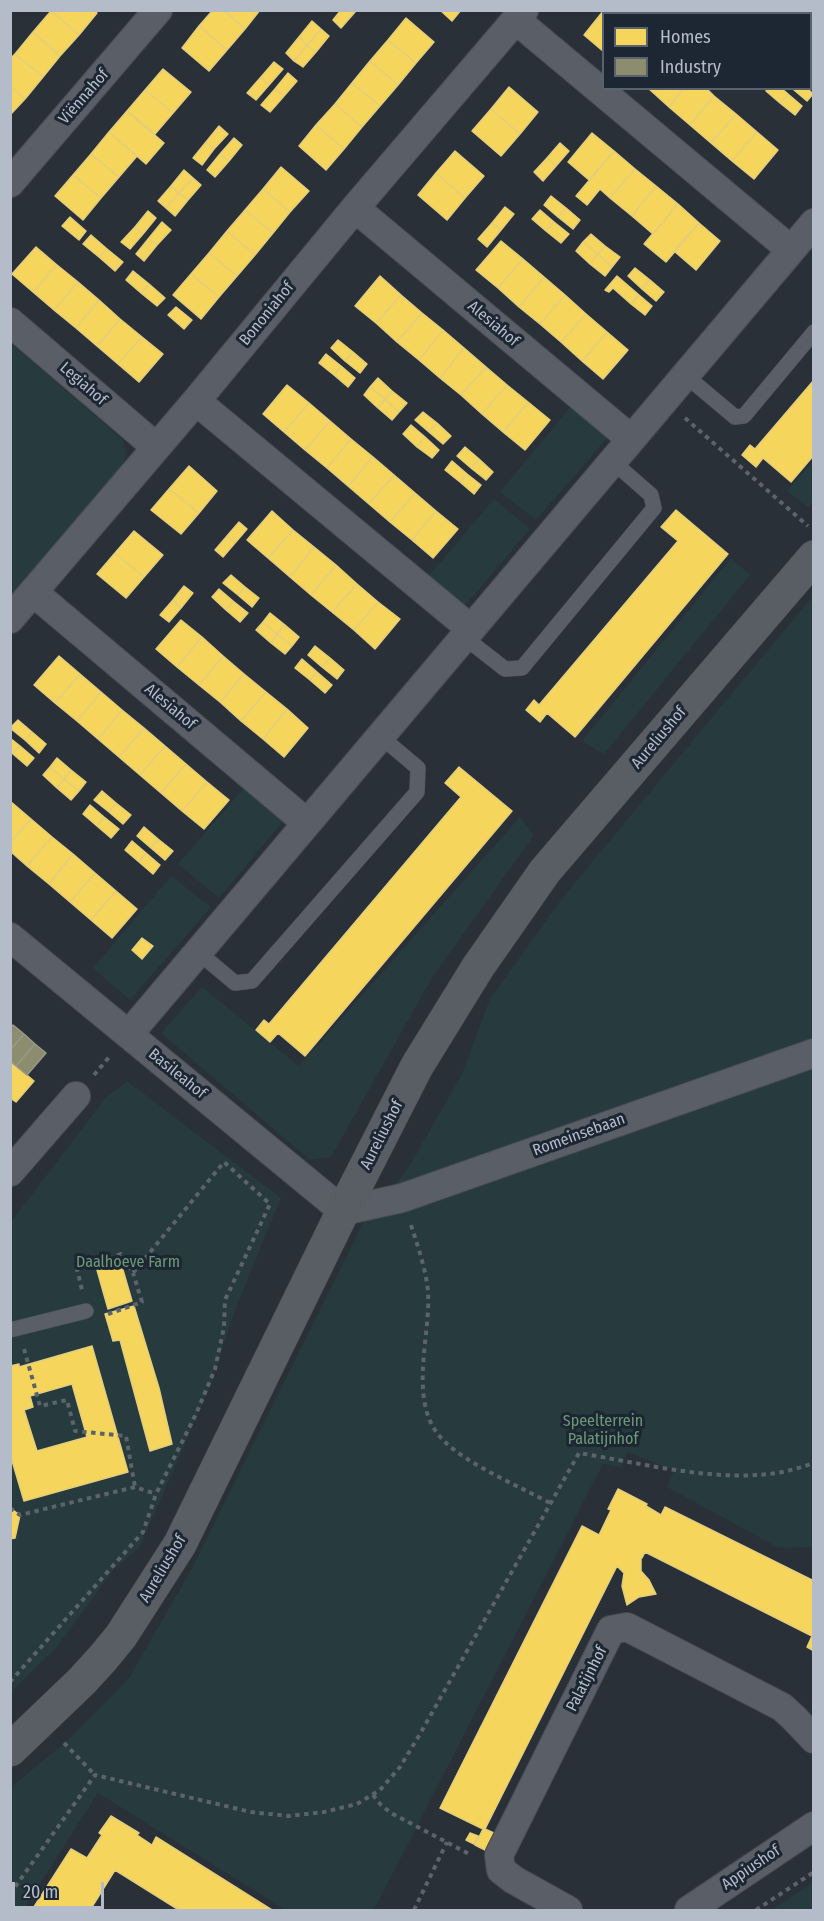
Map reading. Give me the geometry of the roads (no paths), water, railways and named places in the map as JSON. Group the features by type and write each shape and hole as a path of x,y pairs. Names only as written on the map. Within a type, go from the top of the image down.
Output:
{"street":[{"name":"Viënnahof","path":"10,183 158,10"},
{"name":"Bononiahof","path":"10,619 520,15"},
{"path":"520,15 602,86"},
{"path":"606,90 791,250"},
{"name":"Alesiahof","path":"355,208 631,440"},
{"path":"129,1034 813,223"},
{"name":"Legiahof","path":"10,322 156,447"},
{"path":"196,401 467,633"},
{"name":"Aureliushof","path":"10,1750 82,1682 121,1636 180,1544 343,1211 417,1066 447,1015 518,909 545,871 813,556"},
{"name":"Alesiahof","path":"33,592 307,822"},
{"name":"Basileahof","path":"10,937 343,1211"},
{"name":"Romeinsebaan","path":"343,1211 402,1198 813,1053"},
{"path":"10,1172 76,1096"},
{"name":"Palatijnhof","path":"568,1911 501,1870 499,1855 611,1630 627,1627 782,1707 813,1739"},
{"name":"Appiushof","path":"689,1911 813,1826"}],"lane":[{"path":"685,375 735,417 744,416 813,332"},
{"path":"467,633 505,669 522,668 654,508 651,495 612,461"},
{"path":"198,952 235,983 252,981 417,792 418,768 380,736"},
{"path":"14,1329 86,1311"}],"park label":[{"name":"Daalhoeve Farm","path":"128,1263"},
{"name":"Speelterrein Palatijnhof","path":"603,1431"}]}
